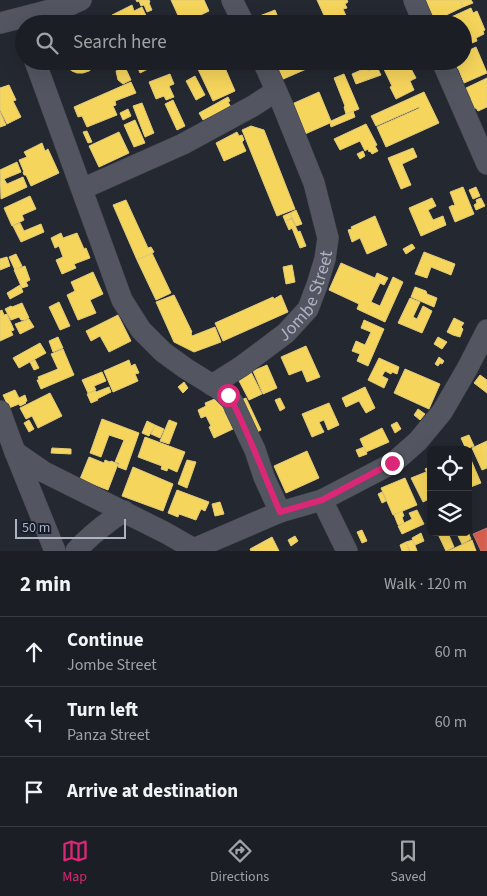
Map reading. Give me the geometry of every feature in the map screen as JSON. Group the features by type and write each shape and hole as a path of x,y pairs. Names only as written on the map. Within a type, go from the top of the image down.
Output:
{"street":[{"path":"232,0 240,15"},
{"path":"414,0 420,15"},
{"path":"39,15 73,2"},
{"path":"38,70 122,300 141,330 163,352 222,391 232,401 280,512"},
{"name":"Jombe Street","path":"212,385 242,366 286,332 308,309 318,285 325,259 328,238 314,184 267,70"},
{"path":"446,70 487,164"},
{"path":"82,189 183,144 253,106 276,91"},
{"path":"15,452 44,472 166,533 191,550 280,512 322,500 392,463 418,441 442,412 487,330"},
{"path":"0,411 55,551"},
{"path":"322,500 346,551"},
{"path":"76,551 102,526 124,511"}],"building: Homes":[{"path":"136,0 149,0 152,10 147,12 144,5 141,6 139,1 137,2"},
{"path":"171,0 204,0 209,11 201,15 178,15"},
{"path":"317,0 347,0 348,2 345,4 347,8 343,9 346,15 324,15"},
{"path":"425,0 460,0 463,7 446,15 432,15"},
{"path":"460,0 471,0 473,3 463,7"},
{"path":"132,5 134,11 142,7 146,15 112,15"},
{"path":"471,8 473,13 477,11 485,30 483,31 484,34 476,38 477,41 472,43 472,15 456,15"},
{"path":"275,10 277,15 262,15"},
{"path":"476,47 487,73 464,83 459,70 472,70 472,49"},
{"path":"71,70 90,70 83,73"},
{"path":"126,70 131,80 123,84 118,80 116,71"},
{"path":"198,70 226,70 235,91 213,101"},
{"path":"277,70 304,70 281,80"},
{"path":"361,70 378,70 381,75 356,84 352,74"},
{"path":"384,70 412,70 416,78 410,81 414,90 396,99 390,87 392,86"},
{"path":"170,74 174,84 169,86 174,97 166,100 164,96 156,99 149,82"},
{"path":"344,74 359,109 346,114 345,106 334,78"},
{"path":"195,76 205,95 196,100 186,81"},
{"path":"487,78 487,107 478,111 476,108 472,109 468,101 471,99 466,88"},
{"path":"131,82 136,93 115,101 116,105 113,106 117,115 87,127 82,116 78,117 74,107"},
{"path":"9,85 16,100 13,101 21,117 7,124 0,110 0,88"},
{"path":"319,92 331,121 353,111 355,117 331,127 330,123 305,134 292,104"},
{"path":"424,92 439,123 386,147 377,127 420,108 376,126 371,116"},
{"path":"228,97 231,107 203,120 199,113"},
{"path":"173,100 185,126 177,130 165,104"},
{"path":"142,103 154,133 145,137 133,106"},
{"path":"128,109 131,116 123,120 120,113"},
{"path":"0,112 6,125 0,127"},
{"path":"135,120 145,143 134,147 124,125"},
{"path":"366,124 377,145 375,146 378,151 372,154 368,149 365,151 360,141 340,150 334,139"},
{"path":"251,126 264,130 295,209 277,216 242,130"},
{"path":"87,131 92,142 88,143 83,132"},
{"path":"119,132 129,153 99,167 89,146"},
{"path":"237,132 239,136 242,135 244,140 242,142 246,151 224,161 216,143"},
{"path":"42,143 45,151 48,149 59,173 31,186 26,175 24,175 19,160 27,157 24,152"},
{"path":"413,148 417,157 402,164 411,185 401,189 388,158"},
{"path":"363,151 365,156 360,159 357,154"},
{"path":"17,162 21,172 4,179 7,184 23,177 27,187 1,199 0,170"},
{"path":"463,187 474,214 455,222 449,207 455,205 450,192"},
{"path":"476,187 480,196 473,199 469,190"},
{"path":"30,196 36,209 22,215 24,220 12,226 4,208"},
{"path":"432,198 436,206 428,210 433,220 443,216 446,225 421,236 409,208"},
{"path":"481,198 485,206 476,210 474,205 477,203 476,200"},
{"path":"126,200 148,248 151,247 154,252 137,260 113,205"},
{"path":"296,210 302,224 296,226 290,213"},
{"path":"290,213 292,218 285,221 283,216"},
{"path":"375,216 387,245 367,254 360,238 352,242 348,230"},
{"path":"292,219 298,232 300,231 306,246 300,248 292,228 289,230 285,221"},
{"path":"20,223 24,231 41,224 44,232 21,242 13,226"},
{"path":"61,233 63,238 77,233 90,258 74,264 76,268 62,274 56,260 63,257 59,246 55,248 51,238"},
{"path":"412,244 415,248 406,254 403,249"},
{"path":"424,252 455,264 451,275 431,267 427,278 415,274"},
{"path":"152,253 171,293 156,300 137,260"},
{"path":"16,254 22,266 15,270 9,257"},
{"path":"7,257 10,266 0,270 0,259"},
{"path":"341,263 375,278 377,273 388,278 384,285 380,283 371,302 380,306 393,277 403,282 385,322 357,309 359,304 329,290"},
{"path":"292,265 295,282 286,284 283,267"},
{"path":"25,266 30,280 26,282 28,286 22,288 14,270"},
{"path":"93,272 103,294 90,300 96,313 78,320 67,295 75,291 71,282"},
{"path":"20,285 23,292 10,299 7,293"},
{"path":"415,287 437,298 434,307 411,297"},
{"path":"174,295 192,332 192,336 215,327 221,342 194,352 174,342 156,302"},
{"path":"281,295 288,312 223,341 215,323"},
{"path":"410,298 420,302 413,317 417,319 423,306 432,311 422,333 398,323"},
{"path":"59,302 70,326 60,330 49,307"},
{"path":"22,303 29,318 21,320 19,317 11,320 5,309"},
{"path":"2,310 4,315 7,314 14,330 11,331 13,335 0,341 0,311"},
{"path":"118,315 131,341 109,352 100,336 91,341 86,331"},
{"path":"454,318 464,323 461,327 463,329 460,337 447,332"},
{"path":"29,319 34,327 20,334 15,324"},
{"path":"364,320 384,329 368,366 357,361 360,354 352,351 356,341 365,345 371,332 361,328"},
{"path":"58,337 63,348 53,352 49,341"},
{"path":"438,337 447,342 442,349 434,344"},
{"path":"40,343 46,353 19,368 13,358"},
{"path":"306,346 320,377 307,382 302,370 289,375 281,357"},
{"path":"63,349 74,375 41,389 37,380 39,380 38,377 58,369 51,354"},
{"path":"439,357 444,361 438,366 435,364"},
{"path":"379,358 399,367 397,374 385,371 382,376 388,379 384,388 368,380"},
{"path":"35,360 39,368 34,370 30,362"},
{"path":"129,360 131,366 135,364 139,373 135,374 138,381 113,392 104,371"},
{"path":"267,365 277,388 263,394 253,371"},
{"path":"405,369 440,384 429,409 394,393"},
{"path":"250,370 262,394 249,400 237,377"},
{"path":"102,372 106,381 94,386 96,390 88,393 82,380"},
{"path":"480,375 487,380 487,393 474,383"},
{"path":"184,382 188,388 183,393 178,387"},
{"path":"109,387 111,392 91,403 87,394"},
{"path":"365,387 375,408 366,413 359,401 346,407 342,398"},
{"path":"15,390 19,398 25,395 27,401 20,406 19,404 9,408 3,395"},
{"path":"50,393 62,416 38,428 32,416 26,419 20,408"},
{"path":"217,398 226,410 224,411 233,429 214,438 206,416 201,418 198,410 206,406 205,403"},
{"path":"246,398 261,430 251,435 236,402"},
{"path":"280,398 285,408 280,411 275,400"},
{"path":"329,403 339,425 328,430 324,420 319,422 324,432 312,437 302,414"},
{"path":"418,409 425,414 420,420 414,415"},
{"path":"102,419 139,433 126,470 118,467 119,463 115,462 124,440 109,435 101,457 90,453"},
{"path":"29,420 34,429 29,432 24,423"},
{"path":"169,420 177,423 169,444 160,441"},
{"path":"147,421 155,425 149,436 142,433"},
{"path":"397,422 401,429 395,433 391,425"},
{"path":"155,425 164,429 160,438 151,434"},
{"path":"382,428 389,442 366,452 360,439"},
{"path":"469,435 474,446 465,446 461,438"},
{"path":"145,437 185,452 177,472 168,468 167,471 161,469 162,466 138,457"},
{"path":"487,441 487,468 482,470 472,448"},
{"path":"364,447 367,454 359,457 356,450"},
{"path":"52,448 71,449 71,454 51,453"},
{"path":"307,451 319,478 286,493 274,466"},
{"path":"89,457 104,463 105,460 118,464 108,490 80,479"},
{"path":"187,460 196,462 187,488 178,484"},
{"path":"472,462 481,483 472,486"},
{"path":"133,467 173,484 163,511 122,496"},
{"path":"426,472 427,500 423,502 411,478"},
{"path":"405,478 417,505 393,515 381,488"},
{"path":"177,490 209,502 205,511 201,509 196,520 179,514 178,517 168,513"},
{"path":"382,492 386,501 382,503 378,494"},
{"path":"220,502 224,514 215,516 212,504"},
{"path":"417,510 424,524 402,534 398,526 412,519 409,513"},
{"path":"402,511 404,523 398,525 394,515"},
{"path":"362,530 367,541 362,543 357,532"},
{"path":"421,533 424,541 415,545 412,538"},
{"path":"295,536 298,541 291,546 288,540"},
{"path":"439,536 449,536 454,547 446,551"},
{"path":"458,536 470,536 471,539 462,544"},
{"path":"272,537 279,551 251,551 250,549"},
{"path":"413,540 417,551 410,551 406,542"},
{"path":"472,540 476,551 448,551"},
{"path":"406,542 409,551 402,551 400,545"}],"building: Shops":[{"path":"487,528 487,551 481,551 473,534"}],"route":[{"path":"228,395 242,422 280,512 322,500 392,463"}]}
